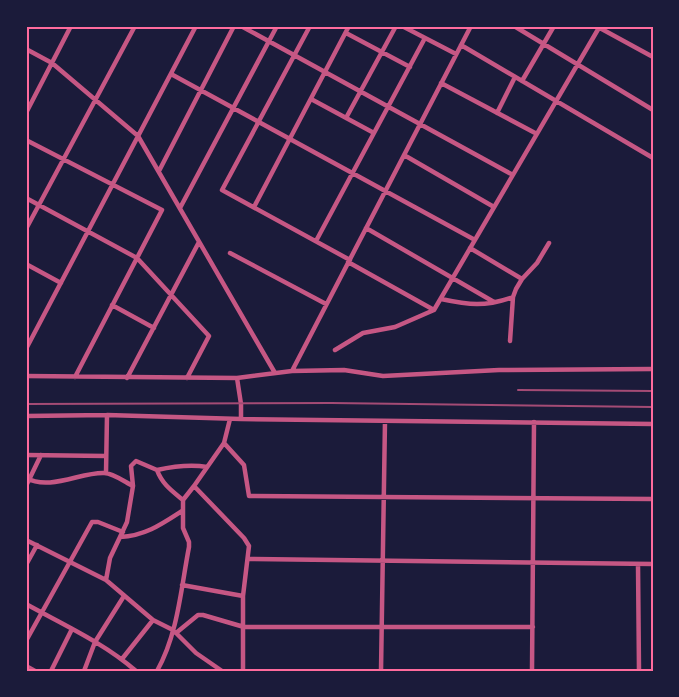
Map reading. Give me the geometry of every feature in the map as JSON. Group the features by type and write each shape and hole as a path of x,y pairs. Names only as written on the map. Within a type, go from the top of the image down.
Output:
{"street":[{"path":"26,113 71,26"},
{"path":"26,229 135,26"},
{"path":"26,349 28,340 61,283 196,26"},
{"path":"159,171 234,26"},
{"path":"241,26 513,175"},
{"path":"180,208 277,26"},
{"path":"310,26 222,190 316,241 434,310"},
{"path":"254,207 349,26"},
{"path":"346,118 396,26"},
{"path":"402,26 456,54"},
{"path":"292,371 471,26"},
{"path":"514,26 653,110"},
{"path":"522,81 554,26"},
{"path":"335,350 363,333 395,327 434,310 599,27 653,57"},
{"path":"346,33 410,67"},
{"path":"316,241 425,38"},
{"path":"461,45 653,158"},
{"path":"26,50 52,63 138,136 275,373"},
{"path":"171,74 475,240"},
{"path":"497,113 515,77"},
{"path":"441,83 537,134"},
{"path":"311,99 374,133"},
{"path":"26,140 162,210 75,377"},
{"path":"404,155 494,207"},
{"path":"26,198 137,258 209,336 188,378"},
{"path":"366,228 494,302"},
{"path":"127,378 200,242"},
{"path":"510,341 513,297 522,280 537,263 549,243"},
{"path":"470,248 522,280"},
{"path":"230,253 326,304"},
{"path":"26,264 61,283"},
{"path":"441,299 471,305 513,297"},
{"path":"112,305 154,328"},
{"path":"26,376 237,378 258,377 292,371 344,370 383,376 498,370 653,369"},
{"path":"237,378 241,419"},
{"path":"106,473 107,415"},
{"path":"26,416 107,415 230,419 653,424"},
{"path":"157,671 174,631 189,547 189,542 183,528 183,500 224,443 230,419"},
{"path":"382,671 385,420"},
{"path":"532,671 534,422"},
{"path":"224,443 244,465 249,496 653,499"},
{"path":"26,455 106,456"},
{"path":"26,486 41,455"},
{"path":"106,580 110,558 127,522 133,486 132,463 136,461 158,470 175,466 194,465 207,467"},
{"path":"158,470 160,479 183,500"},
{"path":"28,479 49,482 106,473 133,486"},
{"path":"194,486 247,542 248,559 243,596 243,671"},
{"path":"120,537 134,537 147,533 182,511"},
{"path":"26,641 92,522 98,522 122,532"},
{"path":"26,540 106,580 153,620 174,631 196,653 222,671"},
{"path":"26,566 37,545"},
{"path":"248,559 653,564"},
{"path":"638,564 639,671"},
{"path":"182,585 243,596"},
{"path":"84,671 96,642 124,596"},
{"path":"26,604 96,642 136,671"},
{"path":"174,631 198,615 244,628 533,627"},
{"path":"122,659 153,620"},
{"path":"50,671 72,629"},
{"path":"26,666 36,671"}],"railway":[{"path":"518,390 653,391"},
{"path":"26,404 331,403 653,407"}]}
